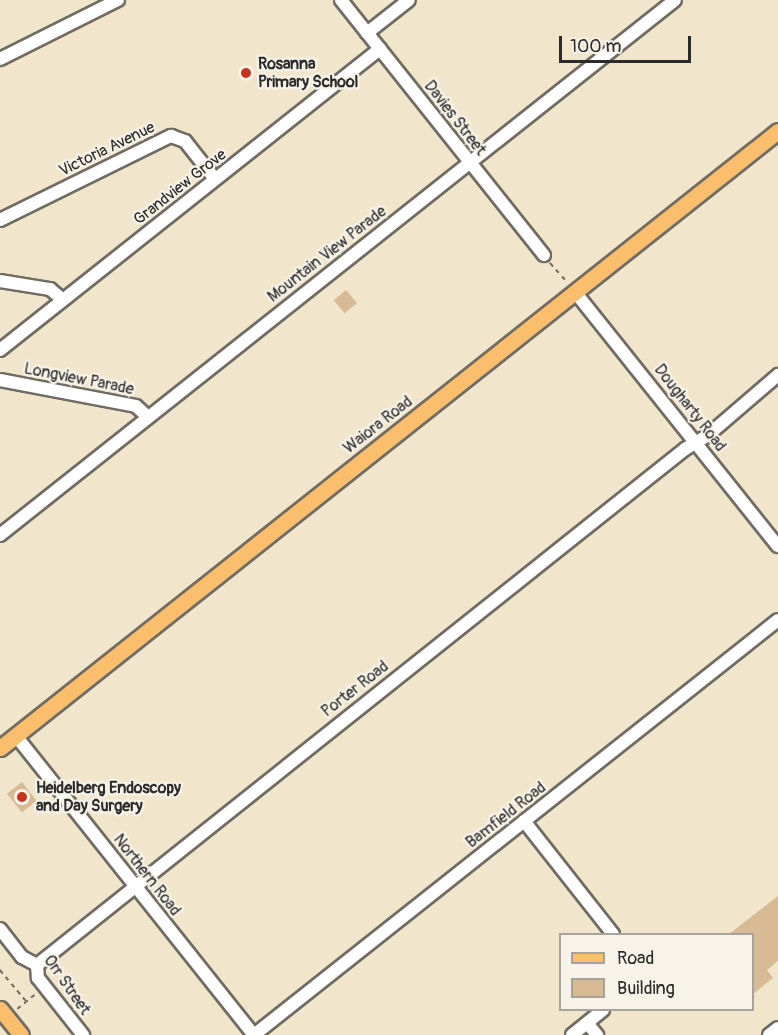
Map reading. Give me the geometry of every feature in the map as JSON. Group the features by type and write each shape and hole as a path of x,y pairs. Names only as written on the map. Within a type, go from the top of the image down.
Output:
{"main road":[{"name":"Waiora Road","path":"0,748 778,131"},
{"path":"0,1001 4,1013 21,1035"}],"street":[{"path":"0,59 118,0"},
{"name":"Davies Street","path":"341,0 544,255"},
{"name":"Mountain View Parade","path":"0,535 675,0"},
{"path":"367,33 407,1"},
{"name":"Grandview Grove","path":"0,350 380,49"},
{"name":"Victoria Avenue","path":"0,220 171,136 185,141 215,179"},
{"path":"0,281 50,289 63,300"},
{"name":"Dougharty Road","path":"575,292 778,546"},
{"name":"Porter Road","path":"37,965 695,441 703,430 724,419 778,375"},
{"name":"Longview Parade","path":"0,380 136,406 148,417"},
{"name":"Bamfield Road","path":"254,1035 778,620"},
{"name":"Northern Road","path":"16,736 254,1035"},
{"path":"524,821 612,933"},
{"name":"Orr Street","path":"0,929 22,957 37,965 38,978 82,1035"},
{"path":"572,1035 602,1011"},
{"path":"587,1023 597,1035"},
{"path":"769,1035 778,1028"}],"path":[{"path":"544,255 575,292"},
{"path":"0,970 26,1002"},
{"path":"4,1013 26,1002 45,987"}],"building":[{"path":"346,290 357,303 345,313 334,300"},
{"name":"Heidelberg Endoscopy and Day Surgery","path":"22,782 37,801 22,813 7,794"},
{"path":"778,896 778,961 767,970 773,978 754,993 754,933 730,933"}],"place":[{"name":"Rosanna Primary School","path":"246,73"},
{"name":"Heidelberg Endoscopy and Day Surgery","path":"22,797"}]}
